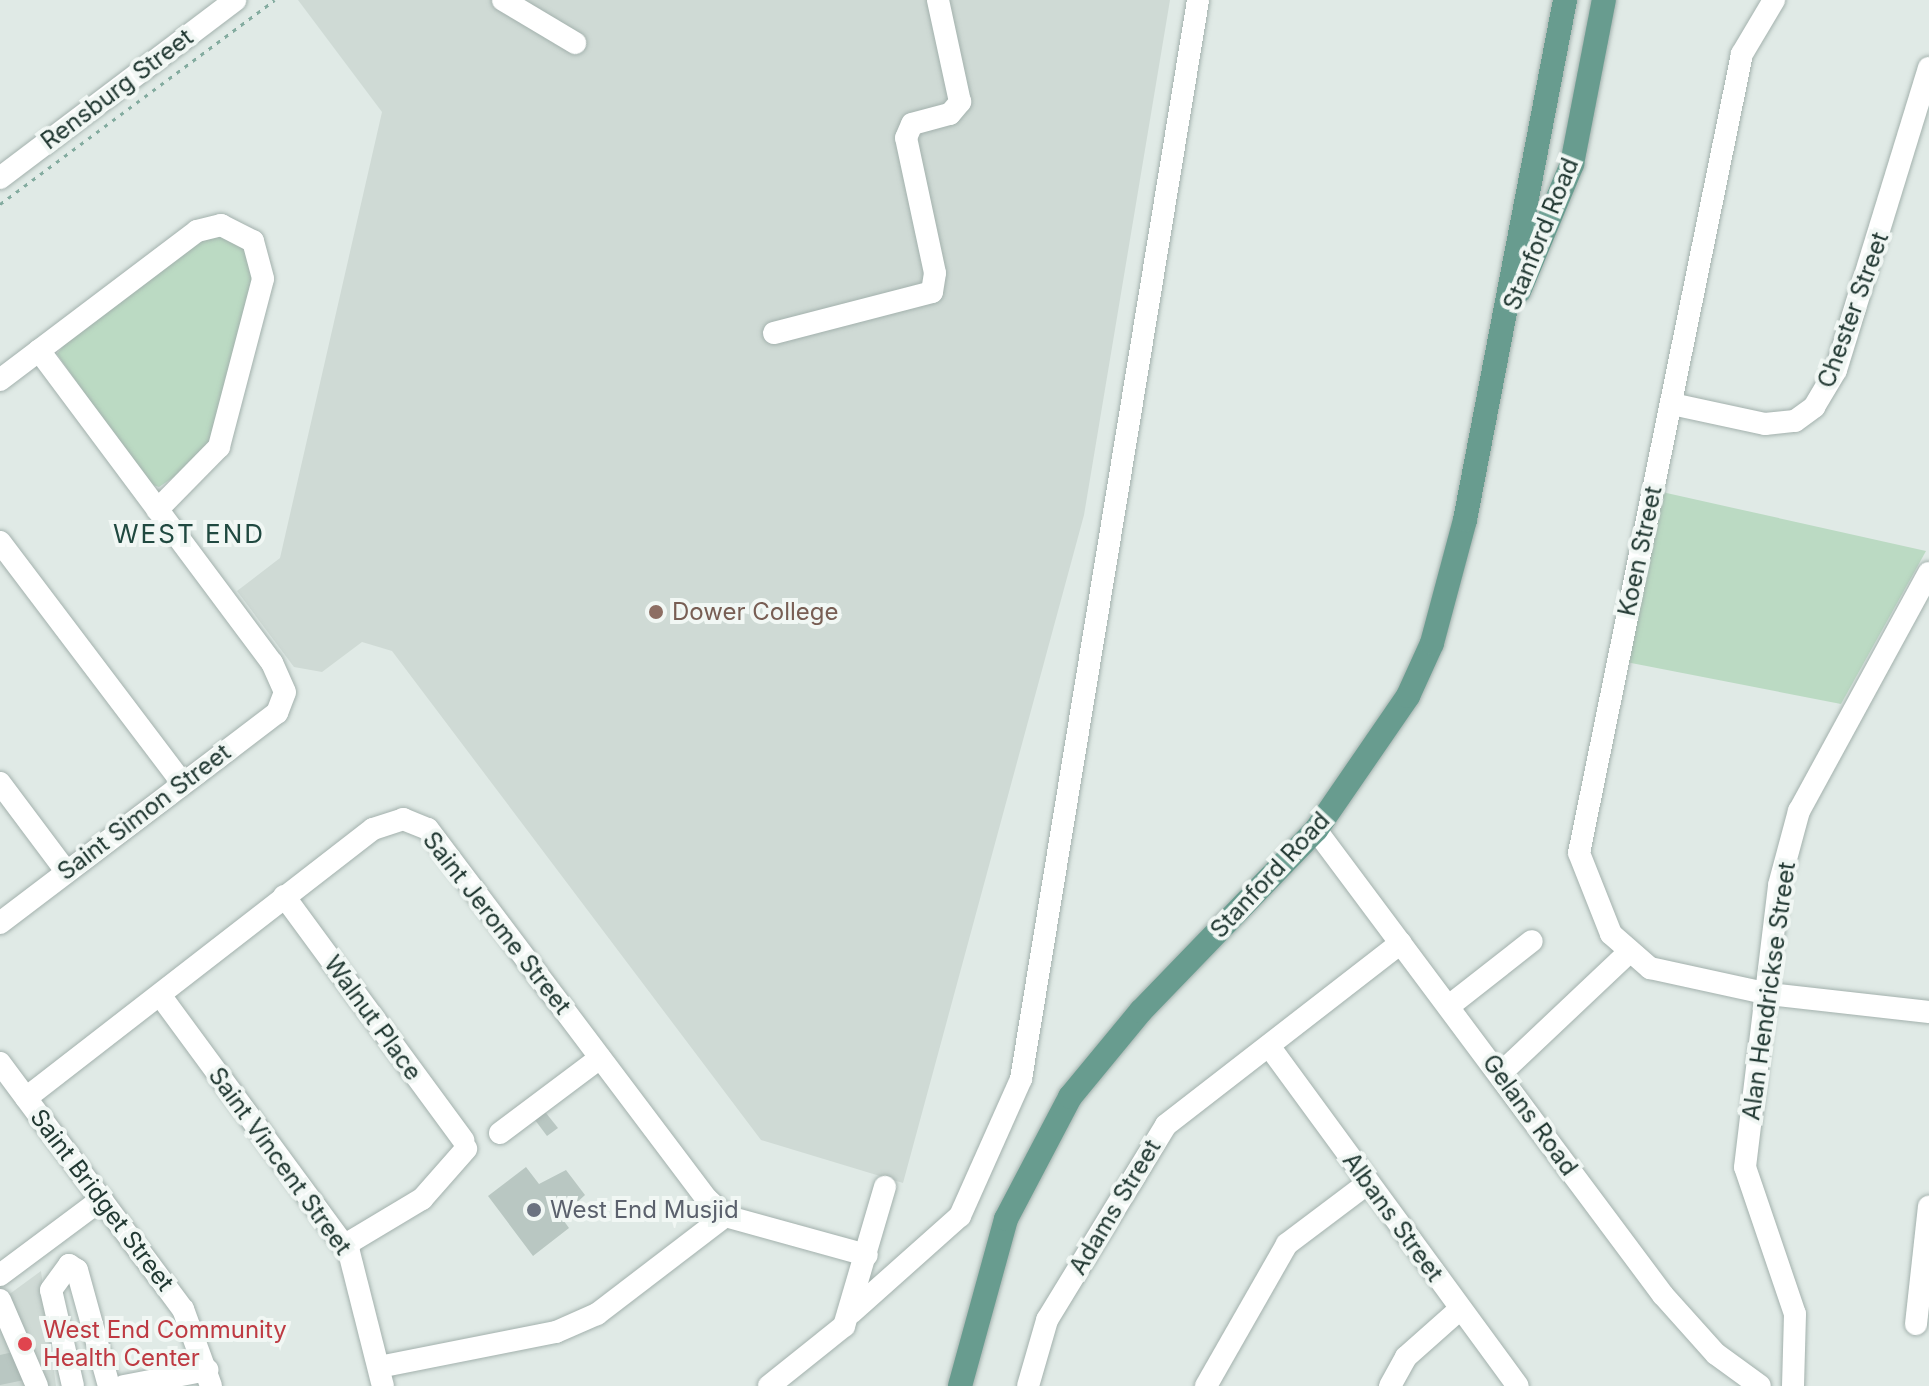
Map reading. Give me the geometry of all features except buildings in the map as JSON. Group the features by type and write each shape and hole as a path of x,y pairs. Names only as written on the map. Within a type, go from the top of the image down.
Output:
{"main road":[{"name":"Stanford Road","path":"960,1386 1006,1219 1064,1107 1141,1011 1316,830 1408,696 1432,643 1504,326 1565,0"},
{"name":"Stanford Road","path":"1504,326 1572,164 1604,0"}],"street":[{"name":"Rensburg Street","path":"0,178 235,0"},
{"path":"503,0 575,43"},
{"path":"774,333 932,292 935,273 906,138 912,124 950,114 960,102 938,0"},
{"path":"769,1386 831,1339 851,1313 960,1216 1021,1079 1198,0"},
{"name":"Koen Street","path":"1626,955 1592,896 1579,829 1672,404 1742,54 1774,0"},
{"name":"Chester Street","path":"1672,404 1765,424 1795,421 1814,407 1836,370 1929,68"},
{"path":"0,380 39,350 197,231 221,225 258,247 263,279 219,447 157,510 39,350"},
{"name":"Saint Simon Street","path":"0,923 65,870 277,713 284,699 277,671 157,510"},
{"path":"0,542 183,784"},
{"name":"Alan Hendrickse Street","path":"1793,1386 1795,1314 1745,1167 1769,994 1779,885 1799,811 1922,605 1929,573"},
{"path":"0,783 65,870"},
{"name":"Saint Jerome Street","path":"26,1098 373,829 390,820 417,823 725,1216"},
{"name":"Gelans Road","path":"1316,830 1670,1304 1760,1386"},
{"name":"Walnut Place","path":"284,896 464,1144 422,1199 345,1245"},
{"path":"1449,1006 1532,941"},
{"name":"Adams Street","path":"1028,1386 1047,1320 1140,1158 1184,1109 1401,943"},
{"path":"1500,1074 1626,955 1692,981 1769,994 1929,1012"},
{"name":"Saint Vincent Street","path":"160,995 345,1245 381,1376"},
{"name":"Albans Street","path":"1269,1046 1518,1386"},
{"path":"500,1133 600,1058"},
{"name":"Saint Bridget Street","path":"0,1063 183,1309 209,1378"},
{"path":"1206,1386 1287,1244 1368,1183"},
{"path":"851,1313 885,1187"},
{"path":"0,1275 102,1199"},
{"path":"1916,1324 1929,1207"},
{"path":"381,1376 556,1332 597,1314 725,1216 867,1255"},
{"path":"73,1386 51,1290 69,1265 77,1270 109,1386"},
{"path":"0,1300 37,1386"},
{"path":"1390,1386 1406,1357 1460,1309"},
{"path":"124,1386 209,1378"}],"path":[{"path":"0,204 275,0"}],"shaded area":[{"name":"Dower College","path":"298,0 1170,0 1084,515 903,1183 761,1140 392,651 362,642 322,672 294,667 237,591 280,558 382,112"},
{"name":"West End Community Health Center","path":"41,1271 56,1386 0,1386 0,1301"}],"green space":[{"path":"222,233 243,242 255,273 220,426 205,456 159,487 147,483 57,354 69,338 200,239"},
{"path":"1662,492 1926,551 1841,704 1626,662"}],"place":[{"name":"Dower College","path":"656,612"},
{"name":"West End Musjid","path":"534,1210"},
{"name":"West End Community Health Center","path":"25,1344"}],"district":[{"name":"WEST END","path":"189,534"}]}
